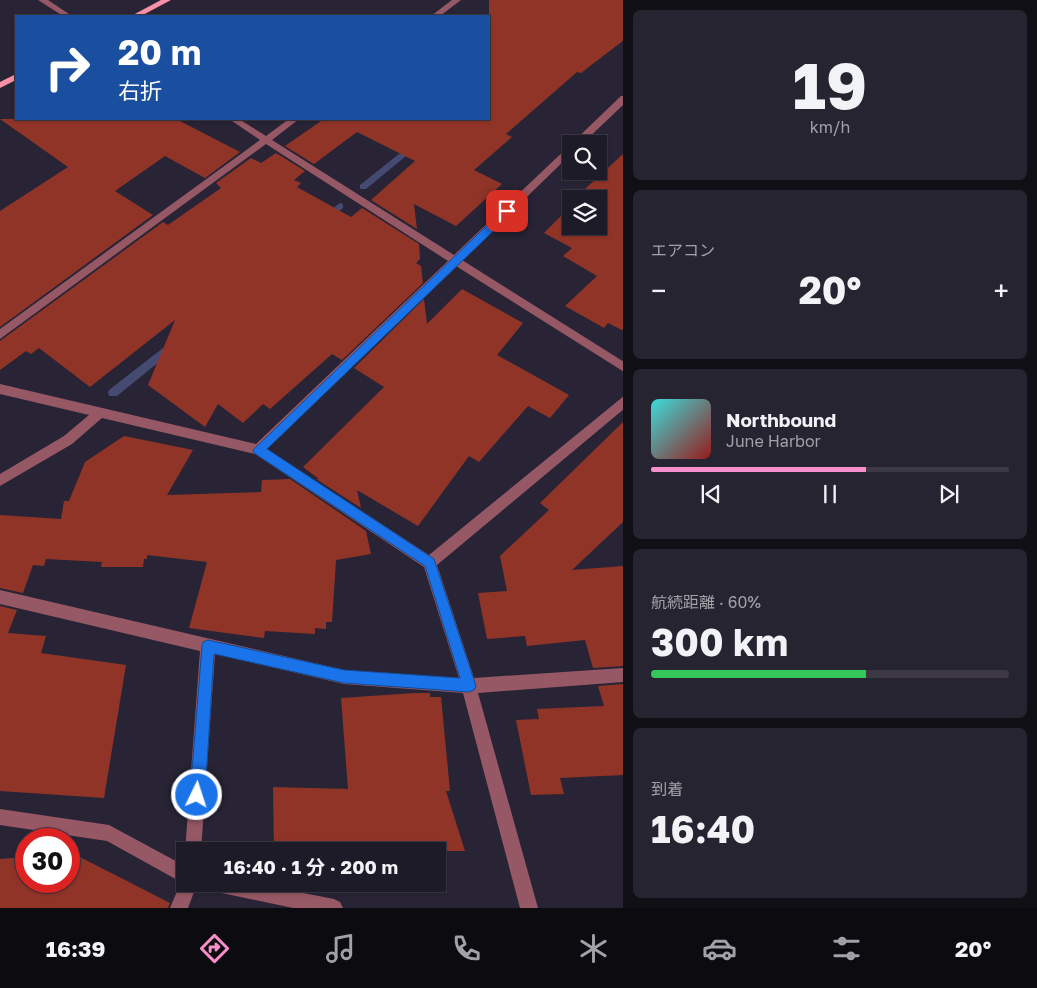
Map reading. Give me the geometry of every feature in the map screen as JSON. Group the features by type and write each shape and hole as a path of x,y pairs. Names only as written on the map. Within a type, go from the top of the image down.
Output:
{"main road":[{"path":"137,15 167,0"},
{"path":"0,85 15,78"}],"street":[{"path":"42,0 66,15"},
{"path":"436,15 457,0"},
{"path":"585,135 623,98"},
{"path":"235,120 623,368"},
{"path":"0,335 294,120"},
{"path":"258,450 562,158"},
{"path":"0,389 258,450 430,563 469,686 529,908"},
{"path":"430,563 623,401"},
{"path":"0,481 68,440 99,413"},
{"path":"0,597 344,677 469,686 623,675"},
{"path":"194,842 208,646"},
{"path":"0,817 109,833 176,870"},
{"path":"179,908 186,892"},
{"path":"256,892 334,908"}],"building":[{"path":"489,0 623,0 623,41 581,73 577,72 506,134 512,137 474,170 502,184 456,226 414,204 417,229 371,200 415,161 357,132 314,164 285,146 323,120 490,120"},
{"path":"0,119 178,120 240,152 205,178 165,156 115,191 153,215 0,327 0,211 68,167"},
{"path":"276,153 305,171 294,180 301,183 297,187 351,217 362,208 419,244 420,259 416,263 421,266 423,283 342,360 332,354 270,409 263,404 243,423 218,404 205,427 148,385 175,320 90,387 39,348 31,354 26,351 0,370 0,341 163,222 168,225 221,188 216,183 251,158 261,163"},
{"path":"623,154 623,330 608,323 604,328 565,306 597,276 563,256 572,248 544,233 562,215 562,235 607,235 607,190 584,190 595,180 607,180 607,169"},
{"path":"462,289 523,323 497,355 569,395 550,418 528,406 479,462 469,456 418,526 357,490 361,508 316,479 319,479 303,467 384,387 354,368 424,299 427,324"},
{"path":"623,422 623,522 572,570 623,566 623,666 593,668 585,640 527,646 525,636 487,639 478,593 507,591 500,556 549,510 540,503"},
{"path":"124,436 193,450 167,495 261,492 262,480 290,479 366,531 371,554 336,560 332,622 326,622 326,629 315,628 315,634 265,631 264,638 189,628 207,562 147,555 147,559 144,559 143,567 101,567 102,562 46,559 44,566 33,565 23,593 0,588 0,515 61,519 64,501 69,501 85,462"},
{"path":"0,606 17,610 8,633 46,636 41,653 126,665 104,798 0,791"},
{"path":"623,684 623,775 560,778 564,794 531,795 516,720 539,719 537,709 604,706 598,686"},
{"path":"415,693 430,693 430,697 441,697 450,791 446,791 465,851 446,851 446,842 274,842 273,787 348,789 341,698"},
{"path":"80,857 170,903 168,908 0,908 0,859 15,858 15,893 80,893"}],"waterway":[{"path":"363,187 414,145"},
{"path":"325,218 340,206"},
{"path":"113,393 172,345"}],"route":[{"path":"197,795 208,646 344,677 469,686 430,563 258,450 507,211"}]}
